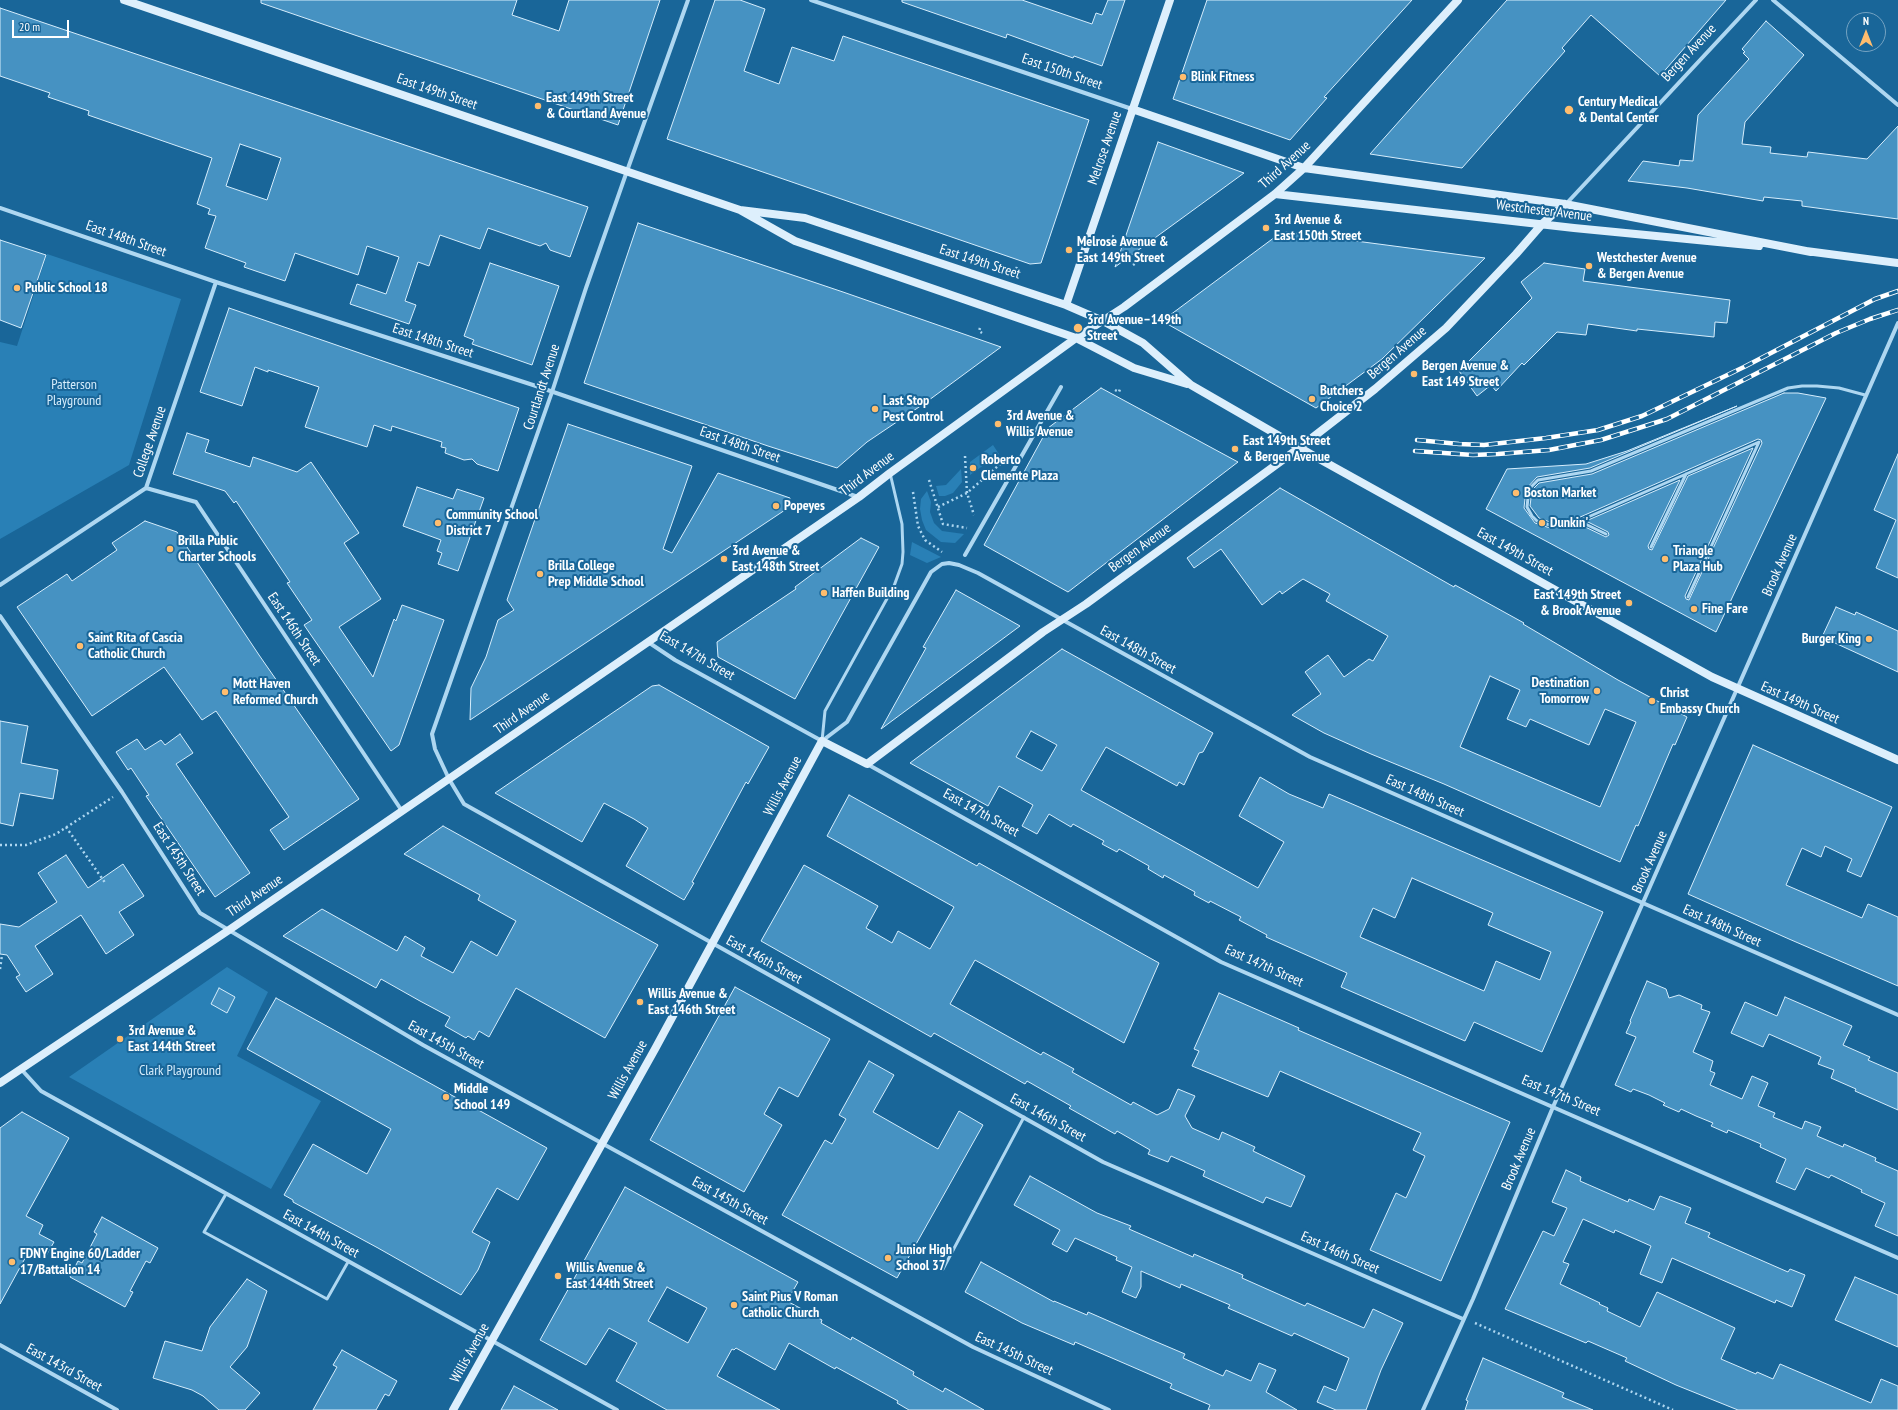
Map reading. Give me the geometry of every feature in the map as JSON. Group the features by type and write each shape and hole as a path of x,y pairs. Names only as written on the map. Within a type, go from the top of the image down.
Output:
{"main road":[{"name":"East 149th Street","path":"124,0 740,210 795,242 1076,338 1134,368 1191,385"},
{"name":"Melrose Avenue","path":"1066,305 1170,0"},
{"name":"Third Avenue","path":"0,1083 229,930 859,497 890,472 1076,338 1103,321 1275,194 1304,168 1458,0"},
{"name":"East 150th Street","path":"1132,109 1304,168"},
{"name":"Westchester Avenue","path":"1304,168 1565,204 1811,252"},
{"name":"Westchester Avenue","path":"1275,194 1811,252 1898,263"},
{"name":"Bergen Avenue","path":"866,764 1061,619 1086,604 1299,448 1375,389 1446,328 1516,254 1543,223 1565,204"},
{"name":"East 149th Street","path":"740,210 805,218 1066,305 1103,321 1144,344 1191,385 1299,448 1712,677 1898,760"},
{"name":"East 147th Street","path":"822,741 866,764"},
{"name":"Willis Avenue","path":"453,1410 603,1143 822,741"}],"street":[{"name":"Courtlandt Avenue","path":"449,779 435,749 432,734 552,392 586,288 688,0"},
{"name":"East 150th Street","path":"811,0 1132,109"},
{"name":"Bergen Avenue","path":"1565,204 1756,0"},
{"path":"1773,0 1898,105"},
{"name":"East 148th Street","path":"0,208 216,282 552,392 859,497"},
{"name":"College Avenue","path":"0,584 146,488 216,282"},
{"name":"Brook Avenue","path":"1423,1410 1553,1107 1644,903 1865,395 1898,323"},
{"path":"965,555 1061,387"},
{"name":"East 146th Street","path":"146,488 196,502 403,811"},
{"name":"Willis Avenue","path":"822,741 847,722 931,572 942,564 960,565"},
{"name":"East 148th Street","path":"960,565 978,573 1310,757 1898,1015"},
{"name":"East 145th Street","path":"0,616 122,792 200,913 423,1045 973,1347 1109,1410"},
{"name":"East 147th Street","path":"648,642 680,663 822,741"},
{"name":"East 147th Street","path":"866,764 1221,962 1898,1258"},
{"name":"East 146th Street","path":"449,779 464,804 1103,1162 1463,1319"},
{"name":"East 144th Street","path":"21,1069 41,1091 617,1410"},
{"name":"East 143rd Street","path":"0,1345 117,1410"}],"lane":[{"path":"1688,597 1759,442 1579,521 1550,525 1537,521 1532,516 1528,507 1529,489 1538,480 1591,471 1788,388 1817,386 1839,388 1865,395"},
{"name":"Willis Avenue","path":"822,741 825,711 894,586 902,564 902,524 890,472"},
{"path":"1651,547 1686,474"},
{"path":"1579,521 1606,534"},
{"path":"944,1269 1024,1117"},
{"path":"226,1194 204,1232 327,1299 348,1262"}],"path":[{"path":"1112,236 1116,237 1114,243"},
{"path":"1133,265 1144,258"},
{"path":"1017,267 1015,271 1020,273"},
{"path":"980,328 979,331 982,333"},
{"path":"1115,390 1119,392 1120,389"},
{"path":"930,480 944,524 980,530 967,493 965,456"},
{"path":"938,507 967,493 1008,457"},
{"path":"913,492 918,526 925,540 960,565"},
{"path":"0,845 26,845 56,834 122,792"},
{"path":"66,827 106,884"},
{"path":"0,969 2,955"},
{"path":"1463,1319 1673,1410"}],"green space":[{"name":"Patterson Playground","path":"47,254 181,299 129,465 0,539 0,342 17,346"},
{"path":"993,445 999,454 970,475 970,462"},
{"path":"961,469 962,482 953,493 945,496 939,496 936,486 946,485"},
{"path":"927,491 931,502 930,512 934,523 942,531 964,534 955,543 941,542 926,530 920,509 921,499"},
{"path":"912,542 941,557 927,563 910,555"},
{"name":"Clark Playground","path":"227,967 268,992 237,1056 321,1101 271,1189 69,1077"}],"building":[{"path":"261,0 517,0 512,15 559,31 569,0 660,0 618,125 261,3"},
{"path":"715,0 740,0 765,9 744,71 779,84 792,47 834,61 843,36 1089,120 1041,263 1030,264 667,139"},
{"path":"902,0 1022,0 1092,24 1096,13 1102,15 1108,0 1125,0 1102,66 1074,56 1073,58 1007,34 1006,38 902,2"},
{"path":"1207,0 1412,0 1324,97 1327,98 1290,140 1173,99"},
{"path":"1507,0 1726,0 1660,76 1591,15 1562,48 1565,51 1462,168 1370,154"},
{"path":"0,8 588,207 570,257 550,250 546,243 540,246 488,228 480,249 440,235 429,266 418,262 405,301 416,305 409,324 350,304 357,284 386,294 399,257 367,246 358,275 295,253 285,281 244,267 246,263 205,248 216,216 208,214 210,209 197,204 212,158 88,115 89,111 48,97 50,93 0,76","holes":["240,144 281,158 267,200 226,186"]},
{"path":"1766,21 1804,55 1745,122 1742,144 1771,147 1770,153 1807,157 1808,152 1867,159 1898,126 1898,219 1802,206 1802,201 1764,197 1763,201 1687,188 1628,181 1643,161 1679,166 1680,160 1693,161 1698,115 1749,59 1743,53 1745,52 1742,49"},
{"path":"1158,142 1244,173 1115,267 1144,183"},
{"path":"638,223 1001,347 925,403 867,442 837,468 768,446 584,383"},
{"path":"1287,232 1485,258 1382,359 1316,408 1162,321 1279,234"},
{"name":"Public School 18","path":"0,240 46,255 21,328 0,320"},
{"path":"490,263 559,286 532,365 472,344 474,340 464,336"},
{"path":"1544,263 1585,269 1583,281 1730,300 1727,323 1715,322 1714,337 1637,329 1637,331 1588,324 1586,335 1557,332 1524,365 1522,363 1496,391 1491,385 1477,396 1459,371 1532,298 1521,282"},
{"path":"229,308 519,408 498,471 477,464 472,459 464,460 445,453 446,448 441,447 442,442 392,426 391,431 374,425 367,447 305,427 319,387 268,370 268,372 255,367 242,406 200,392"},
{"path":"1101,388 1238,462 1068,592 984,545 1048,428"},
{"name":"Triangle Plaza Hub","path":"1784,393 1798,393 1826,398 1716,632 1486,509 1507,469 1586,464 1627,451 1737,406 1590,468 1537,477 1526,489 1524,508 1535,523 1550,528 1579,524 1606,537 1609,535 1608,532 1586,521 1680,480 1648,546 1649,549 1652,550 1688,476 1753,448 1685,596 1686,599 1689,600 1762,443 1761,440 1758,439 1578,518 1550,522 1539,518 1530,506 1532,490 1539,483 1592,474"},
{"path":"568,424 692,466 663,549 672,553 718,473 790,498 788,508 470,720 471,688 486,657 498,620 514,610 507,600"},
{"path":"187,433 209,440 205,452 250,467 253,457 297,472 311,462 359,533 344,543 381,599 339,627 373,677 394,619 396,621 402,605 444,620 399,745 391,751 304,625 312,620 287,583 290,582 236,501 234,503 225,491 173,474"},
{"path":"1898,454 1898,578 1876,568 1896,520 1874,510"},
{"path":"417,487 453,499 457,489 484,498 458,571 438,564 442,553 437,551 441,540 403,526"},
{"path":"1280,488 1454,587 1455,585 1524,623 1523,624 1618,680 1687,717 1675,745 1673,744 1638,826 1636,825 1620,862 1324,733 1292,715 1321,694 1305,672 1328,655 1344,677 1369,659 1373,661 1388,636 1326,601 1330,594 1303,579 1282,594 1280,591 1262,605 1221,549 1194,568 1187,558","holes":["1490,676 1520,690 1507,719 1526,727 1530,719 1589,745 1605,709 1636,722 1600,807 1460,747"]},
{"path":"145,521 177,532 259,655 359,799 284,850 270,830 289,817 216,711 202,720 164,667 92,716 17,607 67,574 72,581 117,550 112,543"},
{"path":"861,538 879,547 795,699 718,657 717,642 796,589 795,587"},
{"path":"956,590 1020,626 881,729 926,648 923,647"},
{"path":"1836,607 1855,615 1856,612 1898,631 1898,672 1822,637"},
{"path":"1062,649 1213,733 1203,752 1199,753 1184,785 1179,782 1177,786 1106,747 1081,790 1258,888 1284,842 1239,816 1260,777 1289,794 1323,808 1329,794 1603,912 1542,1052 1474,1022 1465,1041 1341,987 1347,973 1266,937 1267,935 1239,920 1241,917 1210,901 1209,903 1194,895 1195,892 1164,875 1163,878 1148,869 1149,866 1119,849 1117,852 1102,844 1104,841 1073,824 1071,827 1049,814 1037,834 1022,826 1033,805 999,786 988,806 910,763","holes":["1031,731 1057,745 1042,771 1016,757","1412,878 1493,913 1488,925 1551,952 1540,980 1496,961 1484,991 1360,937 1373,908 1395,918"]},
{"path":"659,685 769,747 748,784 746,782 692,882 694,883 684,900 626,866 648,828 634,819 604,803 582,842 495,793 652,686"},
{"path":"0,721 28,726 21,763 58,770 53,799 20,793 13,826 0,823"},
{"path":"180,734 193,753 176,764 250,873 215,897 146,796 149,795 131,768 128,770 116,752 137,739 145,750 161,740 165,745"},
{"path":"1753,745 1892,807 1861,877 1847,871 1852,859 1825,846 1821,857 1802,848 1786,885 1862,918 1868,904 1898,917 1898,986 1688,894"},
{"path":"849,795 977,866 979,863 1159,963 1124,1043 975,960 950,1004 1041,1055 1043,1052 1074,1069 1072,1072 1131,1105 1133,1102 1157,1115 1169,1109 1178,1089 1195,1096 1185,1116 1192,1128 1219,1140 1222,1132 1255,1147 1253,1151 1305,1176 1291,1207 1266,1197 1263,1203 1203,1176 1205,1171 1171,1156 1168,1162 1148,1154 1150,1150 1117,1131 1115,1134 1069,1108 1071,1106 1027,1081 1025,1084 934,1033 931,1037 761,941 804,865 878,906 866,928 892,943 898,931 930,949 954,907 827,836"},
{"path":"443,826 658,945 605,1038 516,988 489,1037 479,1031 474,1040 468,1036 466,1038 445,1026 450,1017 381,979 376,988 283,936 322,909 397,951 405,936 425,948 421,956 453,973 471,941 497,956 516,921 478,900 480,895 404,854"},
{"path":"66,855 88,888 123,864 144,896 119,912 134,935 106,954 81,915 35,946 53,974 26,992 16,977 20,975 7,955 0,954 0,924 19,927 57,902 38,873"},
{"path":"1647,981 1666,989 1669,998 1679,995 1702,1005 1701,1009 1710,1012 1693,1052 1713,1061 1710,1071 1715,1073 1710,1085 1742,1099 1752,1076 1768,1083 1758,1106 1775,1113 1773,1117 1802,1129 1805,1121 1821,1127 1817,1136 1843,1147 1844,1144 1876,1158 1875,1161 1898,1171 1898,1236 1875,1226 1885,1203 1861,1192 1862,1190 1831,1175 1829,1178 1806,1168 1795,1190 1776,1182 1786,1159 1760,1147 1761,1144 1728,1130 1727,1133 1711,1126 1713,1123 1681,1109 1679,1112 1663,1105 1665,1103 1649,1095 1633,1089 1631,1092 1615,1085 1636,1037 1626,1033"},
{"path":"735,987 830,1039 798,1097 779,1087 764,1114 782,1125 744,1192 650,1140"},
{"path":"219,988 235,997 227,1013 211,1004"},
{"path":"1219,993 1299,1028 1298,1030 1510,1122 1441,1281 1370,1250 1396,1193 1406,1198 1425,1156 1413,1150 1421,1133 1280,1071 1268,1097 1192,1066 1199,1051 1194,1049"},
{"path":"1785,997 1852,1026 1843,1045 1870,1057 1868,1060 1898,1073 1898,1110 1855,1091 1856,1089 1831,1078 1834,1070 1818,1064 1821,1057 1769,1034 1763,1047 1731,1033 1745,1002 1777,1016"},
{"path":"276,998 547,1148 518,1200 497,1188 472,1232 490,1242 478,1270 461,1295 293,1202 293,1200 284,1195 313,1144 367,1174 391,1129 247,1049"},
{"path":"869,1061 894,1075 873,1112 938,1149 959,1111 983,1125 897,1278 782,1215 825,1140 832,1144 846,1119 839,1115"},
{"path":"22,1112 69,1138 26,1216 43,1225 39,1234 54,1242 44,1259 29,1251 0,1304 0,1128"},
{"path":"1566,1170 1581,1177 1580,1181 1628,1202 1629,1199 1654,1210 1660,1196 1691,1208 1685,1223 1710,1233 1708,1237 1788,1272 1790,1269 1805,1275 1792,1307 1776,1300 1775,1303 1672,1258 1662,1283 1640,1274 1651,1246 1615,1230 1614,1233 1583,1219 1563,1262 1569,1264 1560,1284 1600,1303 1599,1304 1608,1308 1607,1311 1640,1327 1657,1292 1735,1328 1721,1359 1756,1374 1757,1372 1773,1379 1780,1364 1871,1403 1881,1379 1898,1386 1898,1410 1738,1410 1676,1385 1625,1361 1627,1358 1588,1341 1586,1343 1505,1309 1543,1231 1554,1236 1567,1208 1552,1202"},
{"path":"1030,1176 1097,1213 1131,1226 1129,1229 1193,1257 1194,1254 1243,1275 1242,1278 1305,1306 1307,1303 1364,1328 1373,1309 1403,1323 1381,1370 1366,1410 1336,1410 1317,1402 1324,1386 1336,1391 1349,1358 1294,1333 1292,1336 1228,1308 1230,1305 1181,1284 1180,1288 1141,1271 1141,1287 1136,1298 1122,1292 1132,1267 1116,1260 1117,1257 1075,1238 1067,1252 1052,1244 1060,1230 1014,1205"},
{"path":"625,1187 798,1282 787,1301 822,1320 821,1323 851,1340 852,1337 914,1372 913,1375 943,1392 945,1388 984,1410 909,1410 897,1403 898,1401 836,1367 835,1369 789,1343 775,1370 736,1348 734,1350 732,1349 717,1376 780,1410 667,1410 616,1381 637,1343 609,1328 586,1365 540,1340","holes":["667,1287 707,1308 688,1343 648,1321"]},
{"path":"102,1217 158,1248 150,1263 146,1261 130,1291 133,1292 125,1307 70,1277 78,1261 82,1263 97,1234 94,1232"},
{"path":"981,1262 1054,1302 1087,1315 1088,1312 1185,1354 1183,1358 1223,1376 1226,1370 1251,1381 1259,1363 1276,1370 1266,1392 1297,1410 1208,1410 1210,1405 1170,1388 1172,1384 1075,1342 1074,1345 1022,1323 965,1292"},
{"path":"1855,1277 1898,1295 1898,1347 1835,1320"},
{"path":"247,1279 267,1291 247,1347 230,1367 260,1393 245,1410 219,1410 203,1396 192,1390 153,1378 165,1341 202,1351 210,1327"},
{"path":"342,1350 397,1381 389,1396 385,1394 376,1410 313,1410 337,1367 333,1365"},
{"path":"1483,1358 1564,1393 1562,1397 1593,1410 1465,1410 1468,1401 1466,1400"},
{"path":"514,1386 558,1410 501,1410"}],"railway":[{"path":"1417,440 1484,445 1598,430 1642,416 1744,367 1875,299 1898,291"},
{"path":"1415,451 1473,455 1498,454 1549,450 1601,440 1667,419 1836,333 1870,319 1898,310"}],"place":[{"name":"Blink Fitness","path":"1183,77"},
{"name":"East 149th Street & Courtland Avenue","path":"538,106"},
{"name":"Century Medical & Dental Center","path":"1569,110"},
{"name":"3rd Avenue & East 150th Street","path":"1266,228"},
{"name":"Melrose Avenue & East 149th Street","path":"1069,250"},
{"name":"Westchester Avenue & Bergen Avenue","path":"1589,266"},
{"name":"Public School 18","path":"17,288"},
{"name":"3rd Avenue–149th Street","path":"1078,328"},
{"name":"Bergen Avenue & East 149 Street","path":"1414,374"},
{"name":"Butchers Choice 2","path":"1312,399"},
{"name":"Last Stop Pest Control","path":"875,409"},
{"name":"3rd Avenue & Willis Avenue","path":"998,424"},
{"name":"East 149th Street & Bergen Avenue","path":"1235,449"},
{"name":"Roberto Clemente Plaza","path":"973,468"},
{"name":"Boston Market","path":"1516,493"},
{"name":"Popeyes","path":"776,506"},
{"name":"Community School District 7","path":"438,523"},
{"name":"Dunkin'","path":"1542,523"},
{"name":"Brilla Public Charter Schools","path":"170,549"},
{"name":"3rd Avenue & East 148th Street","path":"724,559"},
{"name":"Triangle Plaza Hub","path":"1665,559"},
{"name":"Brilla College Prep Middle School","path":"540,574"},
{"name":"Haffen Building","path":"824,593"},
{"name":"East 149th Street & Brook Avenue","path":"1629,603"},
{"name":"Fine Fare","path":"1694,609"},
{"name":"Burger King","path":"1869,639"},
{"name":"Saint Rita of Cascia Catholic Church","path":"80,646"},
{"name":"Destination Tomorrow","path":"1597,691"},
{"name":"Mott Haven Reformed Church","path":"225,692"},
{"name":"Christ Embassy Church","path":"1652,701"},
{"name":"Willis Avenue & East 146th Street","path":"640,1002"},
{"name":"3rd Avenue & East 144th Street","path":"120,1039"},
{"name":"Middle School 149","path":"446,1097"},
{"name":"Junior High School 37","path":"888,1258"},
{"name":"FDNY Engine 60/Ladder 17/Battalion 14","path":"12,1262"},
{"name":"Willis Avenue & East 144th Street","path":"558,1276"},
{"name":"Saint Pius V Roman Catholic Church","path":"734,1305"}]}
